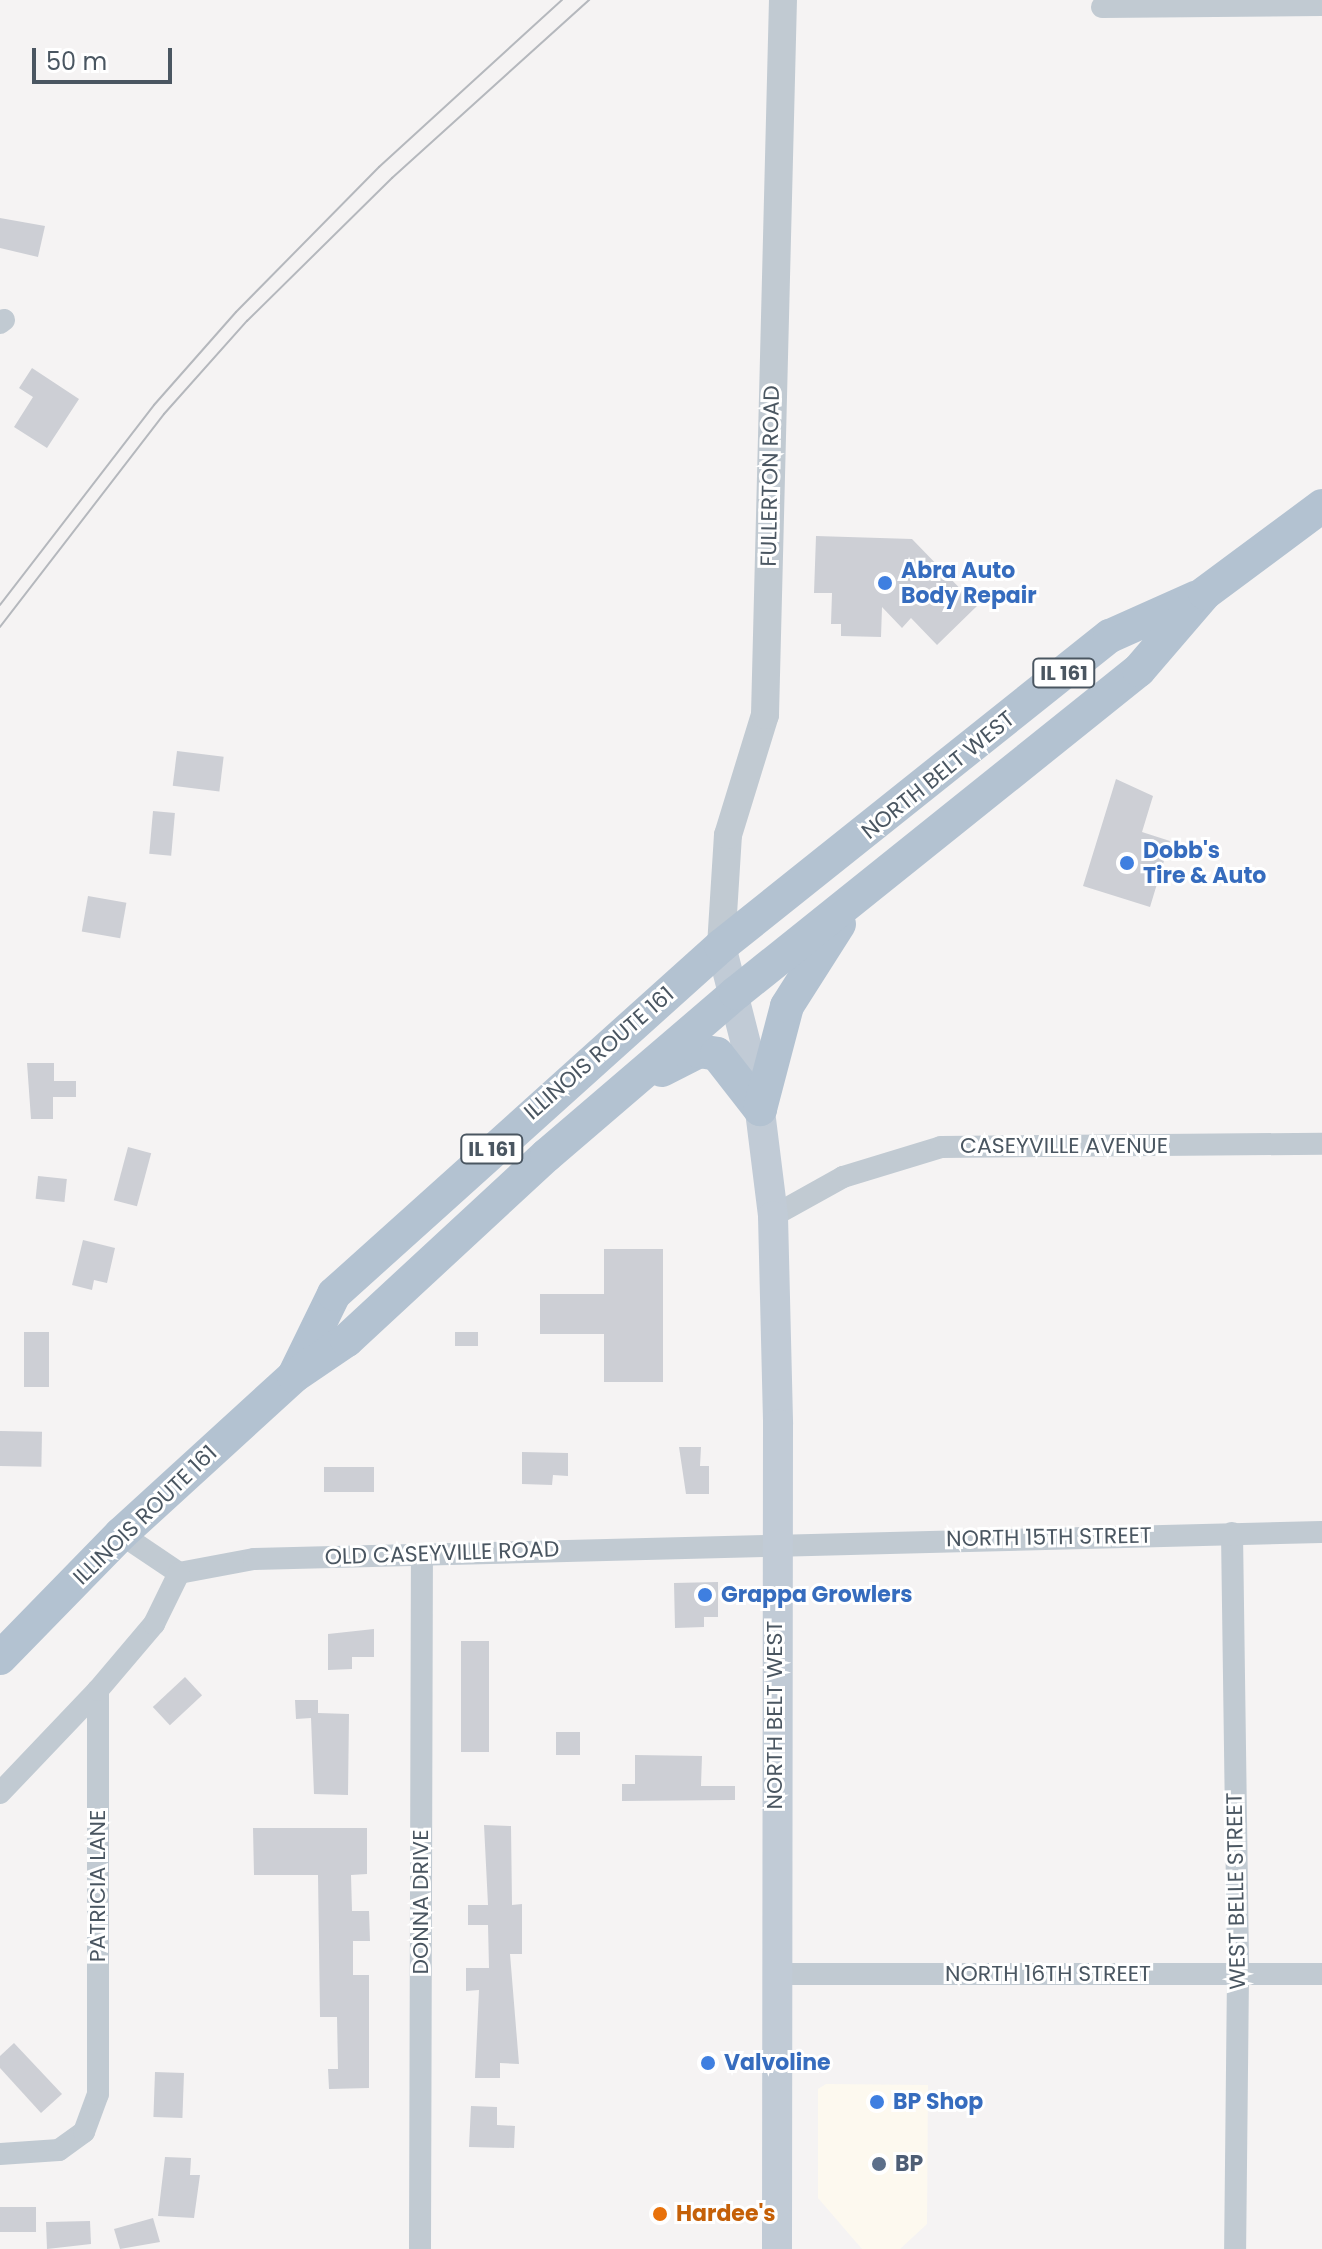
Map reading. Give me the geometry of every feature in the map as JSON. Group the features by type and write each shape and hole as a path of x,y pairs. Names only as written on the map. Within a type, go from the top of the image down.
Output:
{"main road":[{"name":"NORTH BELT WEST","path":"777,2249 773,1216 760,1109 736,993 721,946 1110,636 1205,593 1322,506"},
{"name":"NORTH BELT WEST","path":"736,993 1139,670 1205,593"},
{"path":"760,1109 787,1006 863,891"},
{"name":"ILLINOIS ROUTE 161","path":"294,1376 334,1294 721,946"},
{"name":"ILLINOIS ROUTE 161","path":"1,1655 121,1534 294,1376 347,1340 625,1088 736,993"},
{"path":"625,1088 699,1051 717,1054 760,1109"}],"street":[{"name":"FULLERTON ROAD","path":"721,946 728,835 765,715 783,0"},
{"path":"1102,7 1322,5"},
{"name":"CASEYVILLE AVENUE","path":"773,1216 843,1177 941,1147 1322,1144"},
{"name":"NORTH 15TH STREET","path":"776,1543 1322,1532"},
{"name":"WEST BELLE STREET","path":"1232,1533 1238,1974 1235,2249"},
{"path":"0,1793 98,1690 154,1624 179,1573 121,1534"},
{"name":"OLD CASEYVILLE ROAD","path":"179,1573 254,1559 776,1543"},
{"name":"DONNA DRIVE","path":"420,2249 422,1554"},
{"name":"PATRICIA LANE","path":"0,2154 59,2150 84,2132 98,2094 98,1690"},
{"name":"NORTH 16TH STREET","path":"775,1974 1322,1974"}],"shaded area":[{"path":"826,2084 928,2085 927,2224 900,2249 862,2249 818,2198 818,2089"}],"building":[{"path":"0,218 45,226 38,257 0,248"},
{"path":"32,368 79,399 47,448 14,427 33,397 19,388"},
{"path":"816,536 912,539 977,606 937,645 911,618 902,628 882,607 881,637 841,636 841,624 831,624 832,593 814,593"},
{"path":"177,751 224,757 219,791 173,786"},
{"name":"Dobb's Tire & Auto","path":"1116,779 1153,796 1142,832 1170,841 1150,907 1083,886"},
{"path":"153,811 175,813 171,856 149,854"},
{"path":"88,896 126,903 120,938 82,931"},
{"path":"27,1063 54,1063 54,1081 76,1081 76,1097 53,1097 53,1119 31,1119"},
{"path":"128,1147 151,1153 137,1206 114,1200"},
{"path":"38,1176 67,1179 64,1202 36,1199"},
{"path":"83,1240 115,1248 107,1283 94,1280 92,1290 72,1285"},
{"path":"604,1249 663,1249 663,1382 604,1382 604,1334 540,1334 540,1294 604,1294"},
{"path":"24,1332 49,1332 49,1387 24,1387"},
{"path":"455,1332 478,1332 478,1346 455,1346"},
{"path":"0,1431 42,1432 41,1467 0,1466"},
{"path":"679,1447 701,1447 700,1466 709,1466 709,1494 686,1494"},
{"path":"522,1452 568,1453 568,1476 553,1475 552,1485 522,1484"},
{"path":"324,1467 374,1467 374,1492 324,1492"},
{"path":"718,1582 718,1617 704,1617 704,1627 675,1628 674,1583"},
{"path":"374,1629 374,1657 352,1657 352,1669 328,1670 328,1634"},
{"path":"461,1641 489,1641 489,1752 461,1752"},
{"path":"185,1677 202,1695 170,1725 153,1707"},
{"path":"295,1700 318,1700 318,1713 349,1714 348,1795 314,1794 311,1718 296,1719"},
{"path":"556,1732 580,1732 580,1755 556,1755"},
{"path":"635,1755 702,1756 701,1786 735,1786 735,1800 622,1801 622,1784 635,1784"},
{"path":"484,1825 511,1826 512,1905 522,1904 522,1954 510,1954 519,2064 500,2063 500,2078 475,2078 479,1990 466,1991 466,1968 489,1968 488,1925 468,1925 468,1905 488,1905"},
{"path":"253,1828 367,1828 367,1874 351,1875 352,1911 369,1911 370,1941 353,1941 353,1975 369,1975 369,2088 329,2089 328,2069 338,2069 337,2017 320,2017 318,1875 254,1875"},
{"path":"14,2043 62,2094 41,2113 0,2068 0,2056"},
{"path":"155,2072 184,2073 182,2118 153,2117"},
{"path":"471,2106 497,2107 497,2125 515,2126 514,2148 469,2147"},
{"path":"165,2157 191,2158 190,2175 200,2175 194,2218 158,2216"},
{"path":"0,2207 36,2207 36,2232 0,2232"},
{"path":"153,2218 160,2242 120,2249 114,2229"},
{"path":"90,2221 91,2244 47,2249 46,2222"}],"tram line":[{"path":"0,605 154,405 236,312 379,167 562,0"},
{"path":"0,627 164,414 247,321 392,178 589,0"}],"place":[{"name":"Abra Auto Body Repair","path":"885,583"},
{"name":"Dobb's Tire & Auto","path":"1127,863"},
{"name":"Grappa Growlers","path":"705,1595"},
{"name":"Valvoline","path":"708,2063"},
{"name":"BP Shop","path":"877,2102"},
{"name":"BP","path":"879,2164"},
{"name":"Hardee's","path":"660,2214"}]}
